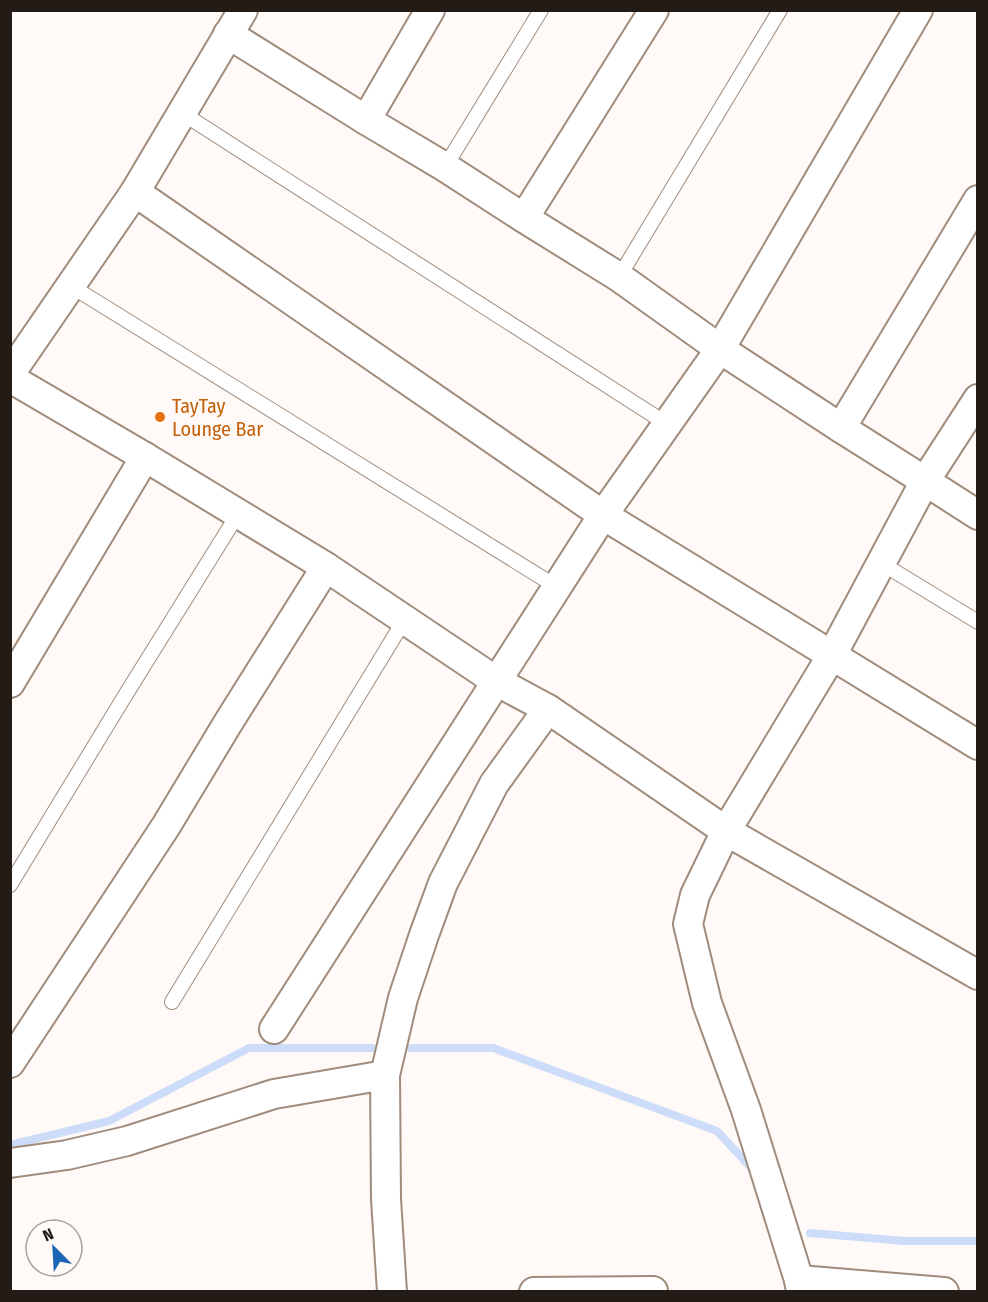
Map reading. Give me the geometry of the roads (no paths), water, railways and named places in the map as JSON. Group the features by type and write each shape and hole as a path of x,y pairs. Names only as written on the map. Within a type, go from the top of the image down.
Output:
{"street":[{"path":"243,10 135,192 10,376 326,567 496,681 548,709 726,831 978,975"},
{"path":"366,120 430,10"},
{"path":"524,218 654,10"},
{"path":"274,1029 603,515 720,349 918,10"},
{"path":"228,34 445,167 619,278 720,349 978,515"},
{"path":"135,192 603,515 978,745"},
{"path":"841,428 978,201"},
{"path":"944,1292 800,1286 746,1110 707,1003 688,924 695,895 726,831 832,655 926,481 978,399"},
{"path":"10,683 145,457"},
{"path":"10,1063 166,826 326,567"},
{"path":"392,1292 386,1199 385,1075 403,998 443,883 494,783 548,709"},
{"path":"10,1163 67,1155 127,1141 274,1094 385,1075"},
{"path":"534,1292 653,1291"}],"lane":[{"path":"445,167 541,10"},
{"path":"619,278 780,10"},
{"path":"182,113 667,424"},
{"path":"71,286 557,587"},
{"path":"10,885 238,514"},
{"path":"881,563 978,622"},
{"path":"172,1002 405,619"}],"waterway":[{"path":"10,1145 109,1121 249,1048 372,1048"},
{"path":"411,1048 493,1048 717,1131 755,1172"},
{"path":"810,1233 905,1241 978,1241"}],"place":[{"name":"TayTay Lounge Bar","path":"160,417"}]}
